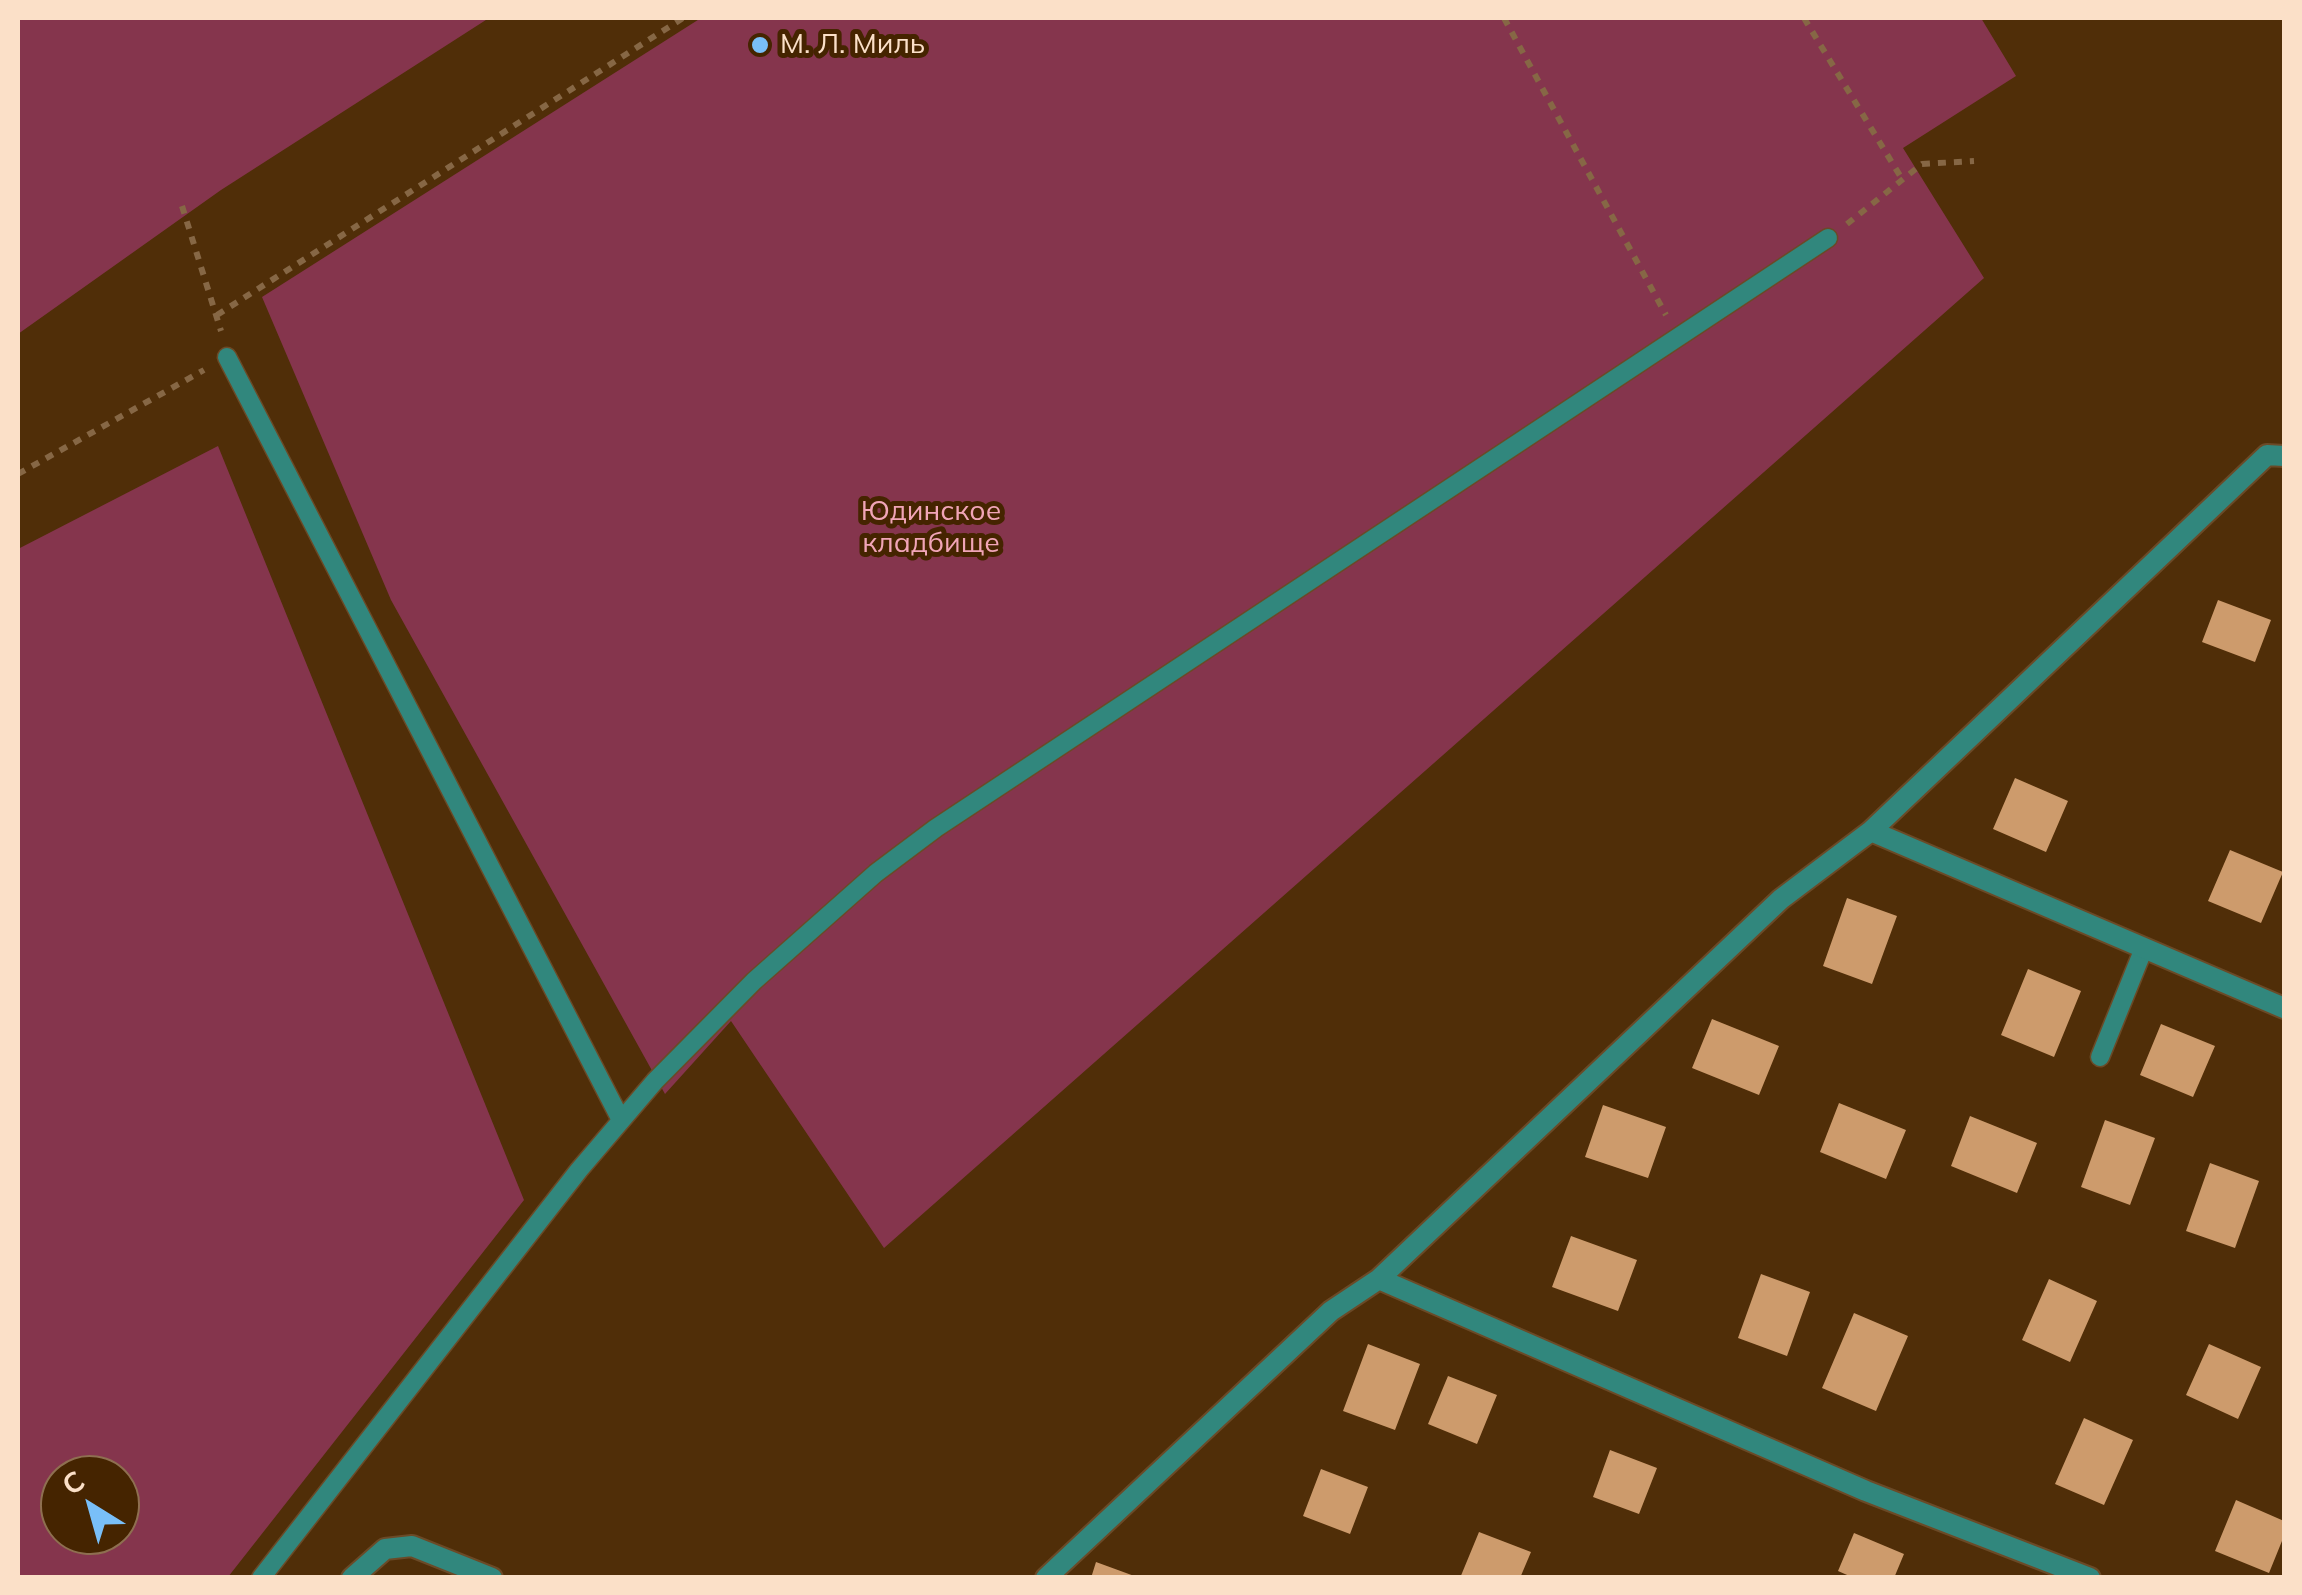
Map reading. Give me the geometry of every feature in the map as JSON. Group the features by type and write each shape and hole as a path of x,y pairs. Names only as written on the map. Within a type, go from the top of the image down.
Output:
{"street":[{"path":"1046,1578 1331,1311 1380,1279 1781,899 1871,832 2266,455 2284,456"},
{"path":"1871,832 2284,1008"},
{"path":"1380,1279 1866,1490 2090,1578"},
{"path":"352,1578 385,1549 412,1546 492,1578"}],"lane":[{"path":"261,1578 654,1081 754,980 876,874 936,828 1828,238"},
{"path":"226,358 621,1120"},
{"path":"2100,1056 2144,948"}],"path":[{"path":"217,315 684,18"},
{"path":"1504,18 1679,338"},
{"path":"1804,18 1902,179"},
{"path":"1828,238 1922,164 1974,160"},
{"path":"18,474 226,358 217,315 182,206"}],"green space":[{"path":"18,18 489,18 221,190 18,334"},
{"name":"Юдинское кладбище","path":"701,18 1981,18 2016,76 1903,148 1984,278 884,1248 731,1021 665,1094 391,600 262,297"},
{"path":"218,446 524,1200 228,1577 18,1577 18,549"}],"building":[{"path":"2218,600 2271,620 2255,662 2202,642"},
{"path":"2015,778 2068,801 2046,852 1993,829"},
{"path":"2230,850 2283,872 2261,923 2208,901"},
{"path":"1847,898 1897,916 1872,984 1823,966"},
{"path":"2028,969 2081,991 2054,1057 2001,1035"},
{"path":"1712,1019 1779,1046 1759,1095 1692,1068"},
{"path":"2161,1024 2215,1046 2193,1097 2140,1075"},
{"path":"1839,1103 1906,1130 1886,1179 1820,1152"},
{"path":"1603,1105 1666,1127 1648,1178 1585,1157"},
{"path":"1970,1116 2037,1143 2017,1193 1951,1166"},
{"path":"2105,1120 2155,1138 2130,1205 2081,1187"},
{"path":"2210,1163 2259,1181 2235,1248 2186,1231"},
{"path":"1571,1236 1637,1260 1618,1311 1552,1287"},
{"path":"1761,1274 1810,1292 1787,1356 1738,1338"},
{"path":"2049,1279 2097,1301 2070,1362 2022,1340"},
{"path":"1854,1313 1908,1336 1876,1411 1822,1388"},
{"path":"1368,1344 1420,1364 1395,1430 1343,1411"},
{"path":"2209,1344 2261,1367 2238,1419 2186,1395"},
{"path":"1448,1376 1497,1395 1477,1444 1428,1424"},
{"path":"2084,1418 2133,1440 2104,1505 2055,1484"},
{"path":"1610,1450 1657,1468 1639,1514 1593,1497"},
{"path":"1321,1469 1368,1487 1350,1534 1303,1516"},
{"path":"2236,1500 2284,1521 2284,1536 2269,1573 2215,1551"},
{"path":"1479,1532 1531,1552 1520,1578 1460,1578"},
{"path":"1854,1533 1904,1554 1894,1578 1854,1578 1838,1571"},
{"path":"1096,1562 1137,1577 1137,1578 1091,1578"}],"place":[{"name":"М. Л. Миль","path":"760,45"}]}
